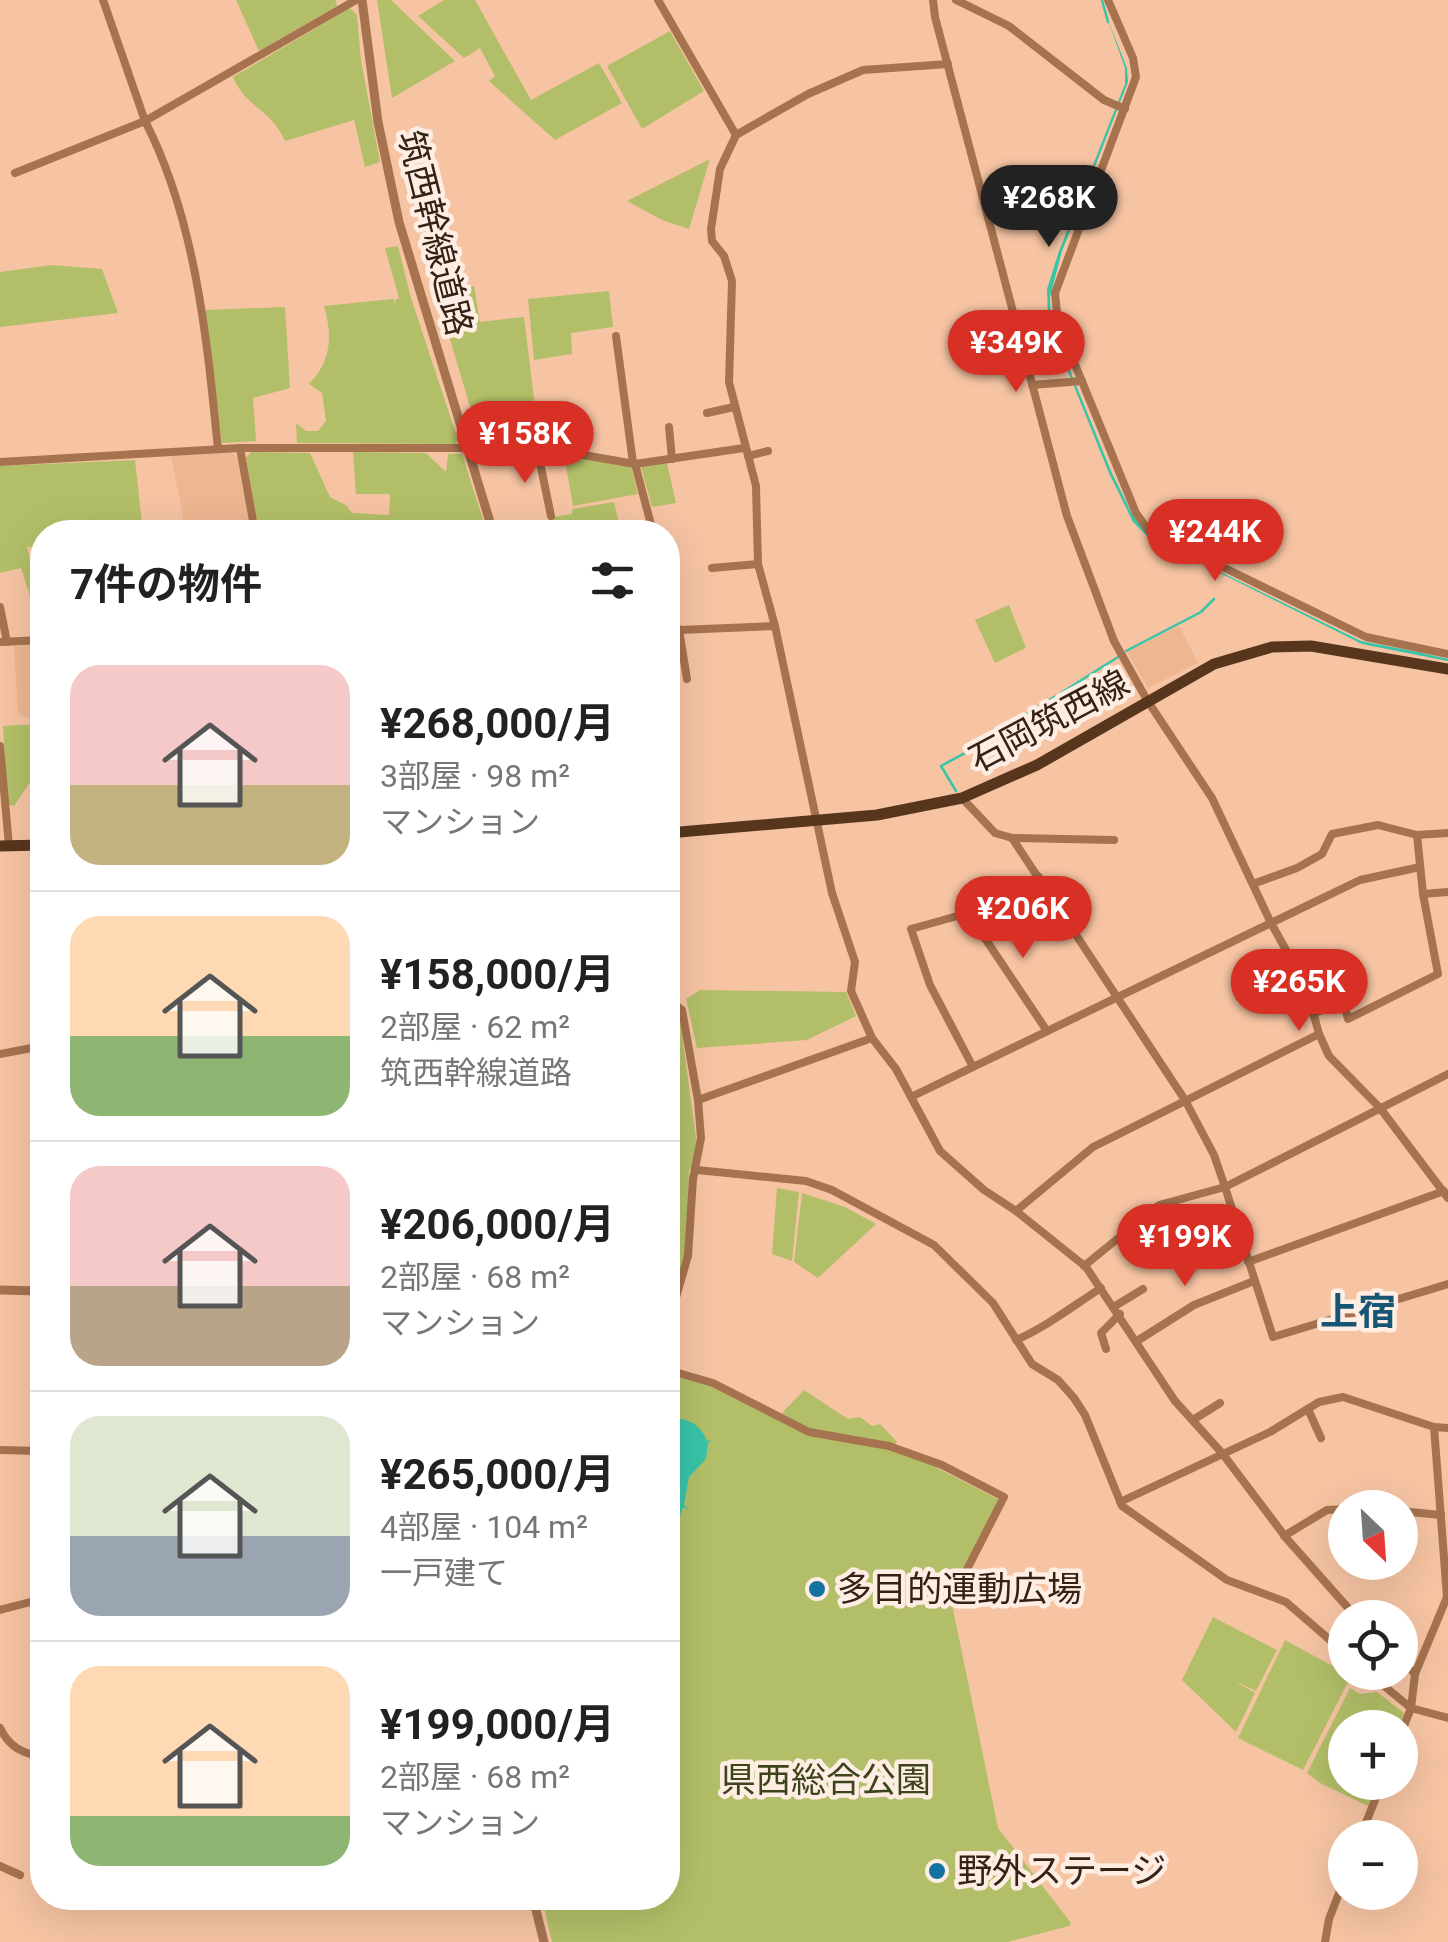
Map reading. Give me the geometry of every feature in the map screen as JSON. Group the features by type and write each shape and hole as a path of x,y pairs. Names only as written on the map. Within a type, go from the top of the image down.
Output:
{"main road":[{"name":"石岡筑西線","path":"680,832 909,811 962,798 1037,765 1214,664 1272,647 1311,646 1448,669"},
{"path":"4,846 30,847"}],"street":[{"path":"102,0 176,204 196,275 218,449"},
{"path":"15,173 145,121 359,0"},
{"name":"筑西幹線道路","path":"359,0 399,222 489,520"},
{"path":"658,0 736,135"},
{"path":"933,0 1067,516 1114,641 1212,798 1306,986 1329,1056 1380,1108 1446,1194 1248,1262"},
{"path":"956,0 1009,26 1104,100 1125,110"},
{"path":"1108,0 1133,58 1136,78 1054,293 1058,323 1136,513 1149,531 1366,637 1448,654"},
{"path":"948,64 863,70 808,94 736,135 720,169 711,229 712,241 724,256 732,281 730,382 756,486 758,564 832,893 855,962 851,992 872,1038 896,1068 940,1151 1084,1266 1176,1401 1222,1453 1284,1536 1341,1600"},
{"path":"616,336 634,463 650,520"},
{"path":"1032,385 1082,382"},
{"path":"707,413 734,407"},
{"path":"668,427 672,459"},
{"path":"240,448 254,520"},
{"path":"0,462 240,448 537,448 634,463 768,451"},
{"path":"537,448 551,516"},
{"path":"712,568 758,564"},
{"path":"0,607 4,642 30,641"},
{"path":"680,627 775,626"},
{"path":"680,652 686,678"},
{"path":"0,746 4,846"},
{"path":"962,798 994,833 1012,838 1114,840"},
{"path":"1253,884 1322,854 1332,834 1378,825 1416,835 1448,833"},
{"path":"1313,1012 1344,1004 1348,1019 1438,974 1416,835"},
{"path":"1012,838 1186,1100 1226,1187 1273,1337 1448,1284"},
{"path":"911,1097 1360,880 1420,866"},
{"path":"973,1067 930,986 911,929 968,913 1039,877"},
{"path":"1423,894 1448,892"},
{"path":"968,913 1047,1031"},
{"path":"680,1008 698,1100 701,1138 688,1256 680,1284"},
{"path":"1016,1211 1093,1147 1319,1034"},
{"path":"698,1100 872,1038"},
{"path":"0,1054 30,1048"},
{"path":"1084,1266 1159,1206 1226,1187 1448,1074"},
{"path":"697,1170 806,1181 879,1214 934,1246 993,1303 1032,1364 1058,1380 1074,1398 1120,1502 1228,1580 1286,1602 1328,1638"},
{"path":"1138,1341 1189,1308 1254,1281"},
{"path":"1016,1340 1040,1330 1050,1319 1101,1288"},
{"path":"1106,1349 1101,1333 1117,1310 1143,1289"},
{"path":"0,1290 30,1291"},
{"path":"1189,1308 1196,1320"},
{"path":"680,1373 713,1382 809,1432 889,1446 942,1465 1004,1498 960,1583"},
{"path":"1120,1502 1270,1432 1308,1409 1344,1396 1434,1427 1448,1428"},
{"path":"1192,1420 1220,1403"},
{"path":"1308,1409 1322,1438"},
{"path":"1418,1667 1448,1598 1434,1427"},
{"path":"0,1450 30,1451"},
{"path":"1284,1536 1328,1510"},
{"path":"1418,1513 1442,1515"},
{"path":"0,1610 30,1602"},
{"path":"1389,1690 1411,1708 1448,1718"},
{"path":"1411,1708 1413,1690"},
{"path":"0,1728 9,1743 30,1754"},
{"path":"0,1866 20,1875"},
{"path":"536,1910 544,1942"},
{"path":"1324,1942 1331,1910"}],"shaded area":[{"path":"232,453 239,459 249,520 184,520 171,456"},
{"path":"1179,626 1198,663 1148,688 1127,652"},
{"path":"30,644 30,719 18,714 14,645"}],"green space":[{"path":"236,0 336,0 337,6 259,51"},
{"path":"377,0 391,0 455,61 392,98"},
{"path":"444,0 475,0 531,100 599,63 622,103 555,140 489,81 495,76 480,48 464,58 418,16"},
{"path":"350,8 357,15 361,60 380,162 365,167 354,120 285,141 233,77"},
{"path":"670,31 704,91 642,129 607,66"},
{"path":"710,159 689,229 627,201"},
{"path":"398,246 458,440 456,444 297,443 296,423 306,431 318,431 326,421 322,393 309,384 322,367 328,348 324,306 393,299 396,305 399,298 385,248"},
{"path":"52,265 102,269 118,313 0,327 0,272"},
{"path":"474,286 480,322 524,317 539,440 535,444 481,444 436,292"},
{"path":"609,291 613,327 571,333 572,354 534,360 528,299"},
{"path":"285,307 290,388 253,398 256,441 222,443 205,310"},
{"path":"251,452 310,453 330,497 352,513 389,515 390,494 356,494 353,452 426,453 446,472 448,454 462,454 483,520 257,520 246,458"},
{"path":"564,455 631,466 638,494 573,506"},
{"path":"135,460 142,520 30,520 30,596 21,568 0,573 0,466"},
{"path":"667,463 676,503 652,507 641,467"},
{"path":"614,502 618,520 553,520 552,517 572,514 572,509"},
{"path":"1009,605 1026,648 995,663 975,620"},
{"path":"30,725 30,782 14,806 8,804 3,726"},
{"path":"700,990 846,992 856,1016 807,1040 697,1048 686,999"},
{"path":"680,1019 696,1138 694,1166 689,1170 687,1248 680,1271"},
{"path":"777,1188 799,1192 792,1261 772,1254"},
{"path":"802,1193 845,1207 876,1224 818,1278 794,1262"},
{"name":"県西総合公園","path":"680,1377 717,1387 795,1429 890,1450 927,1463 1000,1500 964,1571 947,1580 998,1828 1071,1923 1069,1926 1007,1942 552,1942 545,1910 680,1910"},
{"path":"804,1390 848,1419 860,1417 872,1426 880,1424 897,1442 894,1446 809,1430 782,1413"},
{"path":"1213,1617 1277,1650 1256,1691 1234,1681 1255,1693 1236,1732 1182,1680"},
{"path":"1285,1640 1328,1663 1328,1690 1344,1690 1334,1710 1328,1710 1328,1721 1303,1770 1238,1738"},
{"path":"1349,1690 1353,1690 1360,1694 1377,1692 1400,1710 1339,1710"},
{"path":"1328,1731 1328,1787 1307,1773"}],"water":[{"path":"1108,20 1127,68 1128,82 1062,251 1050,297 1051,321 1132,514 1147,533 1178,551 1361,641 1423,653 1422,656 1362,644 1148,537 1133,522 1109,473 1048,322 1047,289 1059,251 1125,84 1125,68"},
{"path":"680,1419 692,1422 707,1441 712,1440 706,1459 689,1477 684,1505 689,1509 683,1507 680,1516"}],"waterway":[{"path":"1102,0 1108,22"},
{"path":"1126,651 1201,612 1214,599"},
{"path":"1420,654 1448,660"},
{"path":"1061,693 1118,657"},
{"path":"956,791 941,766 1024,721 1026,714 1056,696"}],"place":[{"name":"多目的運動広場","path":"817,1589"},
{"name":"野外ステージ","path":"937,1871"}],"district":[{"name":"上宿","path":"1358,1312"}]}
